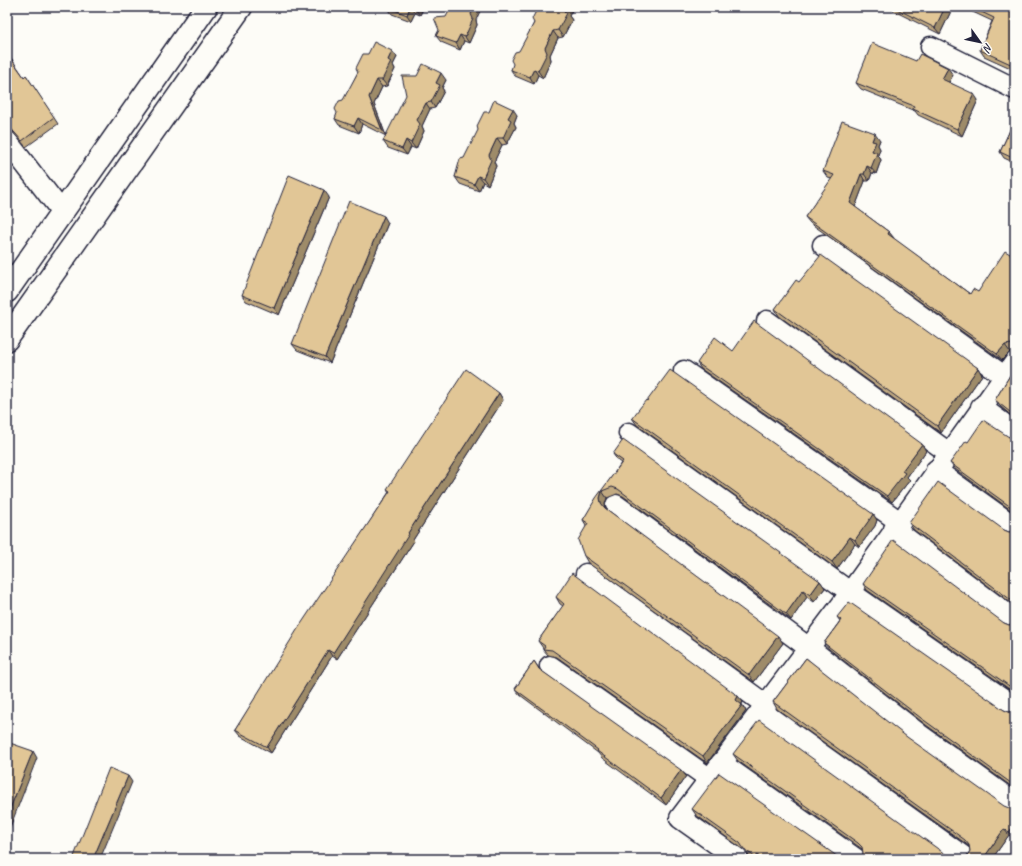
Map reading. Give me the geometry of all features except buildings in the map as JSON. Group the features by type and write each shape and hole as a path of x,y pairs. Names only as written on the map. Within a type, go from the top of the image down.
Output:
{"street":[{"path":"7,291 206,7"},
{"path":"7,339 241,7"},
{"path":"931,47 1015,89"},
{"path":"7,141 62,212"},
{"path":"738,859 680,818 809,648 1009,369 823,245"},
{"path":"767,321 949,453"},
{"path":"684,371 897,526 1015,620"},
{"path":"981,407 1015,432"},
{"path":"629,433 850,592 1015,707"},
{"path":"936,470 1015,527"},
{"path":"616,505 809,648 919,734 1015,803"},
{"path":"586,574 963,856"},
{"path":"550,666 710,779"},
{"path":"721,762 856,859"}]}
